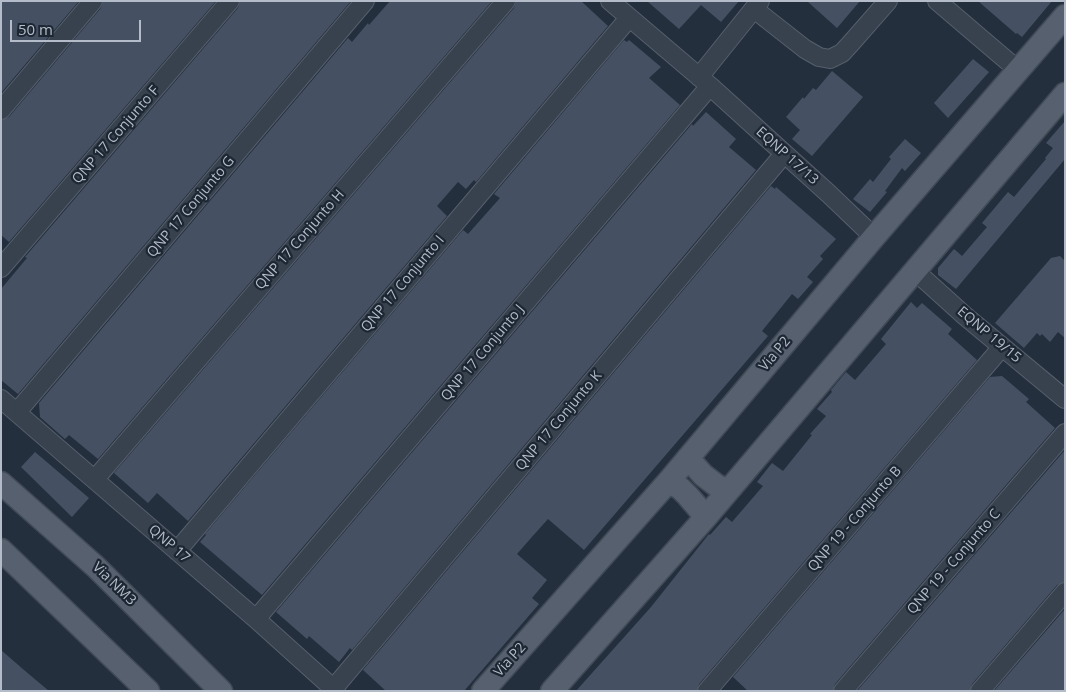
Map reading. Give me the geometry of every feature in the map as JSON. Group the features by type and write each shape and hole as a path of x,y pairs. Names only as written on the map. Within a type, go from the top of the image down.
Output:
{"main road":[{"name":"Via P2","path":"483,691 668,482 874,237 1065,16"},
{"path":"552,691 706,517 914,270 1062,104"},
{"path":"688,458 716,485 728,491"},
{"path":"668,482 680,488 706,517"},
{"name":"Via NM3","path":"1,483 96,566 220,691"},
{"path":"1,499 41,533 96,566"},
{"path":"1,550 148,691"}],"street":[{"path":"1,110 93,1"},
{"name":"QNP 17 Conjunto F","path":"1,268 230,1"},
{"name":"QNP 17 Conjunto G","path":"17,412 365,1"},
{"name":"QNP 17 Conjunto H","path":"95,479 506,1"},
{"name":"EQNP 17/13","path":"610,1 705,82 874,237"},
{"path":"705,82 757,5 805,49 819,57 830,58 842,52 888,1"},
{"path":"938,1 1018,70"},
{"name":"QNP 17 Conjunto I","path":"177,551 629,18"},
{"name":"QNP 17 Conjunto J","path":"256,619 705,82"},
{"name":"QNP 17 Conjunto K","path":"335,690 784,154"},
{"name":"EQNP 19/15","path":"914,270 1065,399"},
{"name":"QNP 19 - Conjunto B","path":"708,691 1002,347"},
{"name":"QNP 17","path":"1,399 256,619 335,690"},
{"name":"QNP 19 - Conjunto C","path":"843,691 1065,433"},
{"path":"980,691 1065,592"}],"building":[{"path":"1,1 79,1 1,93"},
{"path":"103,1 216,1 9,242 1,235 1,120 9,117 101,8"},
{"path":"240,1 351,1 18,394 1,380 1,289 27,258 25,257 238,8"},
{"path":"390,1 492,1 98,459 69,435 65,439 40,417 39,403 348,38 352,42"},
{"path":"516,1 581,1 608,26 476,182 474,180 466,189 458,182 437,206 447,216 188,521 157,493 148,503 114,473 514,8"},
{"path":"647,1 739,1 721,22 701,5 679,29"},
{"path":"807,1 860,1 837,28"},
{"path":"978,1 1052,1 1022,37"},
{"path":"624,40 627,42 629,40 661,67 649,78 680,105 262,595 200,542 205,534 463,230 468,234 500,198 494,194"},
{"path":"973,59 989,72 948,118 934,103"},
{"path":"832,71 863,97 812,156 792,139 800,130 786,117 813,88 816,90"},
{"path":"706,112 736,139 729,147 756,170 352,650 350,648 339,662 309,636 307,639 276,612 692,124 693,126"},
{"path":"1065,121 1065,159 956,289 938,275 938,268 954,249 962,256 987,227 982,223 1008,192 1014,197 1046,159 1053,148 1046,143"},
{"path":"905,139 921,153 905,171 902,168 885,191 887,192 870,212 853,199 870,179 873,182 891,159 889,157"},
{"path":"771,186 775,189 776,187 836,239 820,256 823,259 807,277 813,282 798,299 792,294 762,331 768,336 584,550 548,519 517,554 547,580 532,598 539,604 464,691 386,691 363,670"},
{"path":"1060,256 1065,261 1065,338 1058,332 1050,342 1042,334 1040,336 1037,333 1024,348 995,323 1051,258"},
{"path":"911,302 917,308 922,303 952,329 948,334 977,360 699,684 697,691 576,691 651,607 709,534 726,517 732,522 763,486 757,482 772,463 783,471 812,435 810,434 826,416 817,409 832,392 831,390 846,372 855,380 886,344 881,339"},
{"path":"1002,376 1029,399 1026,402 1055,428 835,684 833,691 748,691 733,677 990,377"},
{"path":"1065,450 1065,582 1057,585 972,684 970,691 857,691"},
{"path":"35,452 89,498 72,517 21,467"},
{"path":"1065,609 1065,691 994,691"},
{"path":"1,650 24,670 49,691 1,691"}]}
